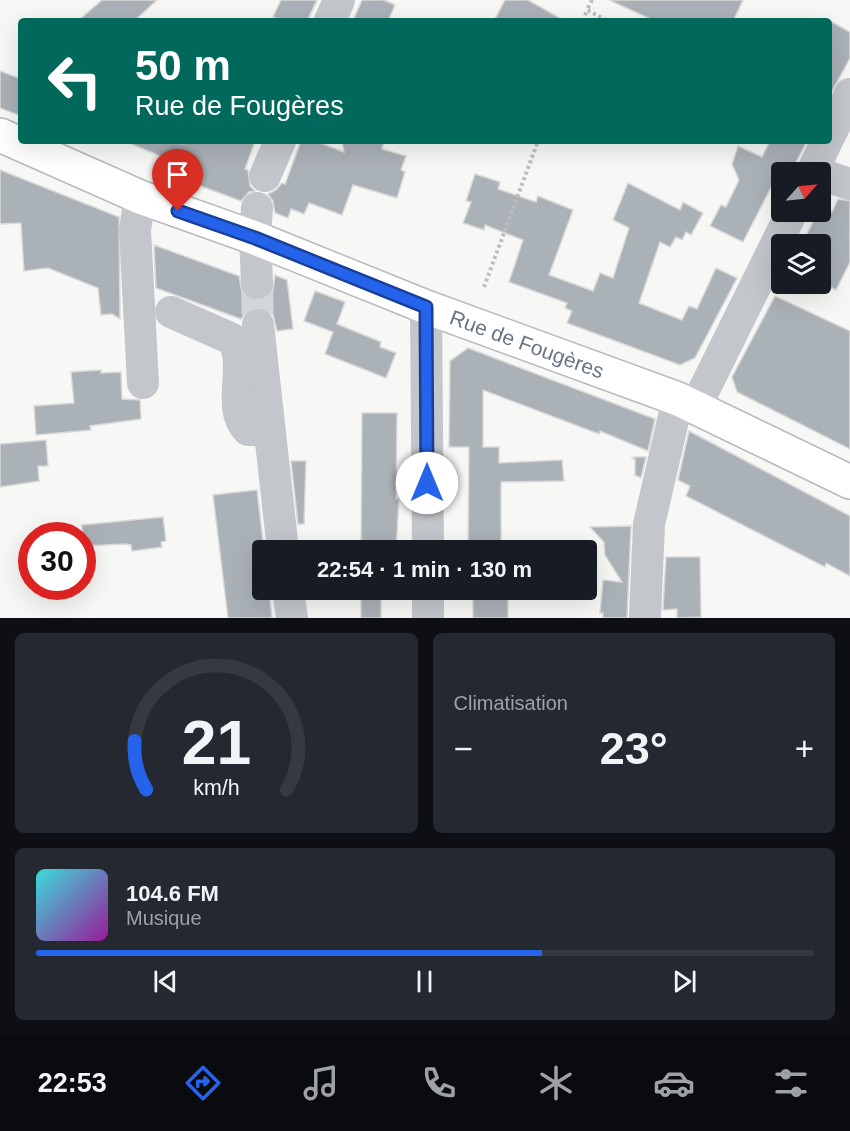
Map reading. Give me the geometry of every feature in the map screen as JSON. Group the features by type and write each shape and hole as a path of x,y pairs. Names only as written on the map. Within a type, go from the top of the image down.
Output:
{"main road":[{"name":"Rue de Fougères","path":"0,135 18,143"},
{"name":"Rue de Fougères","path":"20,144 140,197 256,223 426,307 687,402 850,482"}],"street":[{"path":"331,18 339,0"},
{"path":"832,131 850,94"},
{"path":"265,176 279,144"},
{"path":"819,162 826,144"},
{"path":"831,177 850,184"},
{"path":"140,197 135,230 143,383"},
{"path":"645,618 649,524 687,402 786,222"},
{"path":"256,223 256,283"},
{"path":"426,307 428,540"},
{"path":"171,312 232,339 238,359 239,418 248,430 268,430"},
{"path":"258,325 268,430 283,540"},
{"path":"289,600 292,618"},
{"path":"428,600 428,618"}],"path":[{"path":"584,18 592,0"},
{"path":"587,10 602,18"},
{"path":"484,287 537,144"}],"building":[{"path":"102,0 157,0 137,18 81,18"},
{"path":"281,0 317,0 308,18 273,17"},
{"path":"362,0 384,0 395,5 389,18 354,18"},
{"path":"505,0 528,0 560,18 496,18"},
{"path":"609,0 743,0 734,18 648,18"},
{"path":"832,22 850,32 850,58 832,91"},
{"path":"0,71 18,78 18,115 0,108"},
{"path":"131,144 254,144 245,169 248,170 250,186 255,191 249,192 241,201 187,181 192,169"},
{"path":"300,144 323,144 344,152 343,144 383,144 382,149 406,156 401,170 405,172 397,198 353,185 342,215 309,203 304,214 291,209 288,218 275,213 273,201 268,194 282,183 285,184"},
{"path":"768,144 805,144 796,162 771,162 771,188 743,242 710,226 721,205 726,207 739,180 732,164 738,146 762,157"},
{"path":"0,170 119,217 120,319 112,314 101,315 98,288 48,268 24,271 21,223 0,224"},
{"path":"475,174 500,182 498,189 536,202 538,196 573,210 549,275 593,291 600,273 613,278 629,228 613,220 628,183 680,210 683,202 703,213 691,235 686,232 682,240 676,237 670,247 660,242 639,303 682,320 689,306 697,309 716,268 737,278 695,358 680,365 567,323 572,311 565,308 567,303 509,282 523,240 485,225 484,230 463,223 471,202 466,201"},
{"path":"838,199 850,201 850,262 836,290 831,288 831,234 807,234 813,222 831,222 832,212"},
{"path":"154,245 239,276 242,292 249,299 258,301 267,298 273,291 275,275 287,280 293,329 277,331 273,315 265,308 255,307 248,310 241,319 156,288"},
{"path":"315,291 345,302 337,324 381,342 380,347 396,353 386,378 325,354 333,332 304,321"},
{"path":"775,296 850,331 850,449 737,392 732,377"},
{"path":"468,348 655,419 648,451 600,431 599,434 483,390 483,447 499,447 499,463 562,460 564,481 501,482 501,540 468,540 469,447 449,447 450,361"},
{"path":"101,370 101,373 121,372 122,399 140,400 141,419 90,426 91,430 36,435 34,406 74,403 71,372"},
{"path":"362,413 397,413 396,498 399,500 397,540 361,540"},
{"path":"689,431 850,516 850,576 826,563 825,567 686,496 690,486 678,480"},
{"path":"46,440 48,466 38,466 39,481 0,487 0,444"},
{"path":"646,457 641,478 635,475 635,459 632,458"},
{"path":"291,461 306,461 304,524 298,524"},
{"path":"257,490 263,540 252,540 252,600 270,600 272,618 228,618 213,495"},
{"path":"163,517 166,541 161,542 162,547 132,551 131,545 126,544 96,545 96,524"},
{"path":"631,526 627,618 603,618 603,613 600,613 603,580 622,582 605,555 604,542 590,527"},
{"path":"666,557 700,557 701,617 677,618 677,609 663,610"},
{"path":"361,600 381,600 381,618 361,618"},
{"path":"473,600 508,600 508,618 473,618"}],"tunnel":[{"path":"257,283 258,325"}],"route":[{"path":"178,211 255,238 426,307 427,483"}]}
